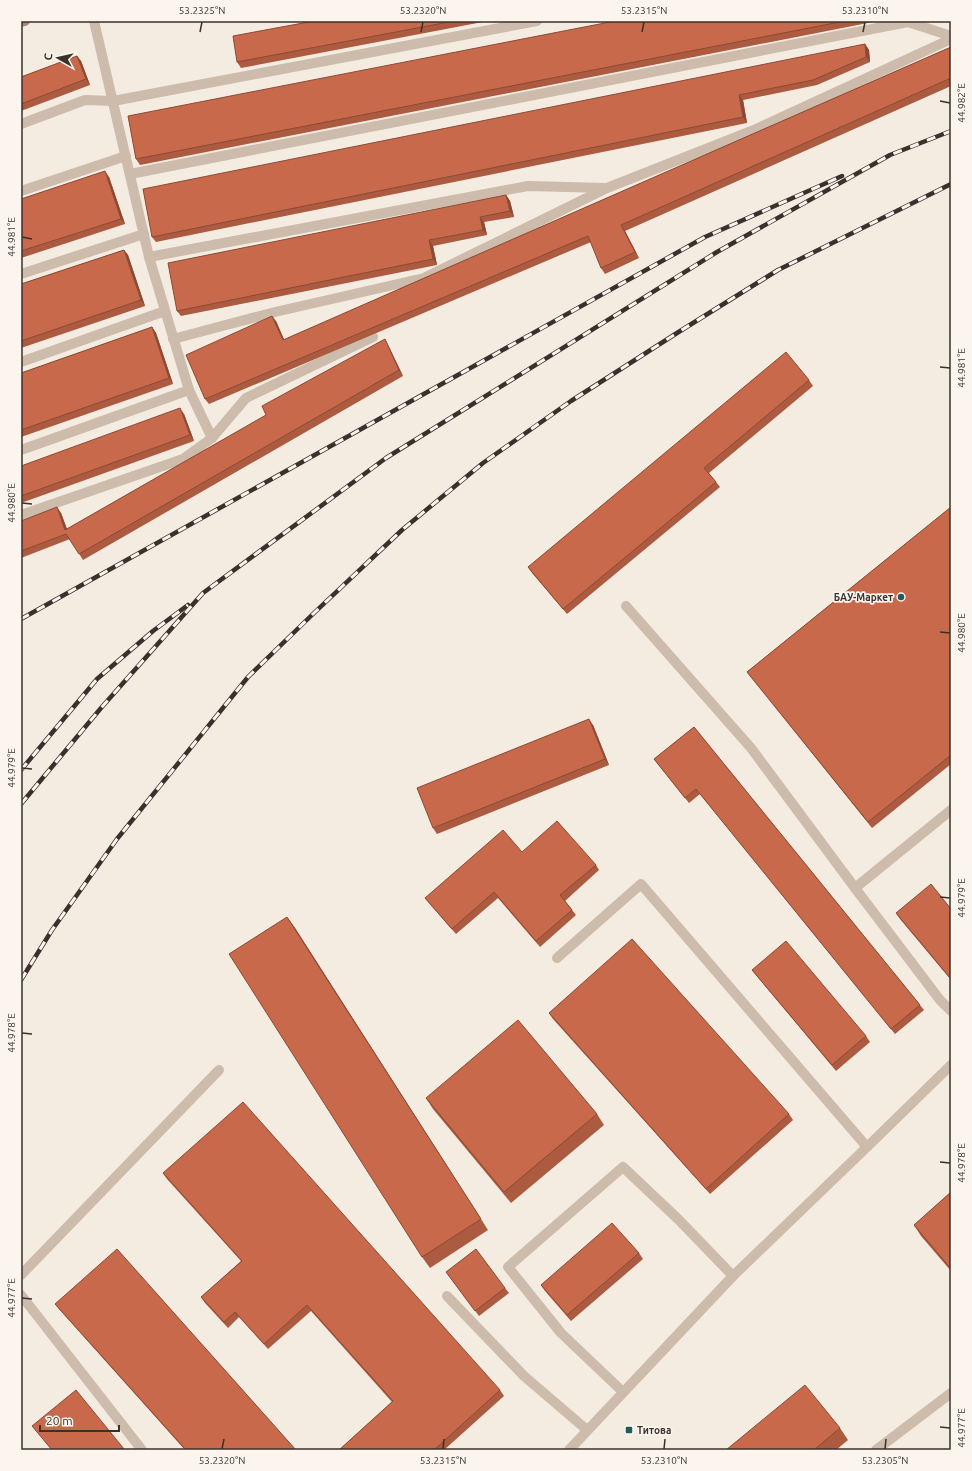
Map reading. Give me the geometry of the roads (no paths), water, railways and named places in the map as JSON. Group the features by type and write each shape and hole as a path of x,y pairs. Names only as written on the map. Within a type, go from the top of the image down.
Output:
{"main road":[{"path":"21,22 25,21"}],"street":[{"path":"94,21 144,234 165,311 189,390 212,438"},
{"path":"21,124 85,100 113,101 537,21"},
{"path":"130,174 908,22 951,36"},
{"path":"173,338 275,312 424,278 607,188 754,130 951,40"},
{"path":"21,191 126,156"},
{"path":"150,257 528,186 607,188"},
{"path":"21,274 144,234"},
{"path":"21,362 165,311"},
{"path":"21,515 183,459 212,438 246,398 373,337"},
{"path":"21,450 189,390"},
{"path":"626,606 751,748 940,1000 951,1011"},
{"path":"856,888 951,810"},
{"path":"557,958 641,884 867,1147"},
{"path":"569,1450 733,1276 951,1065"},
{"path":"21,1275 219,1070"},
{"path":"623,1392 561,1333 508,1267 623,1167 679,1220 733,1276"},
{"path":"21,1295 142,1450"},
{"path":"446,1296 524,1376 588,1430"},
{"path":"876,1450 951,1393"}],"railway":[{"path":"21,804 101,708 203,593 386,458 717,252 890,155 951,131"},
{"path":"21,619 705,237 842,176"},
{"path":"21,980 52,930 117,839 248,677 402,530 483,463 571,401 677,333 778,270 951,184"},
{"path":"21,770 97,679 153,631 188,605"}],"place":[{"name":"БАУ-Маркет","path":"901,597"},
{"name":"Титова","path":"629,1430"}]}
